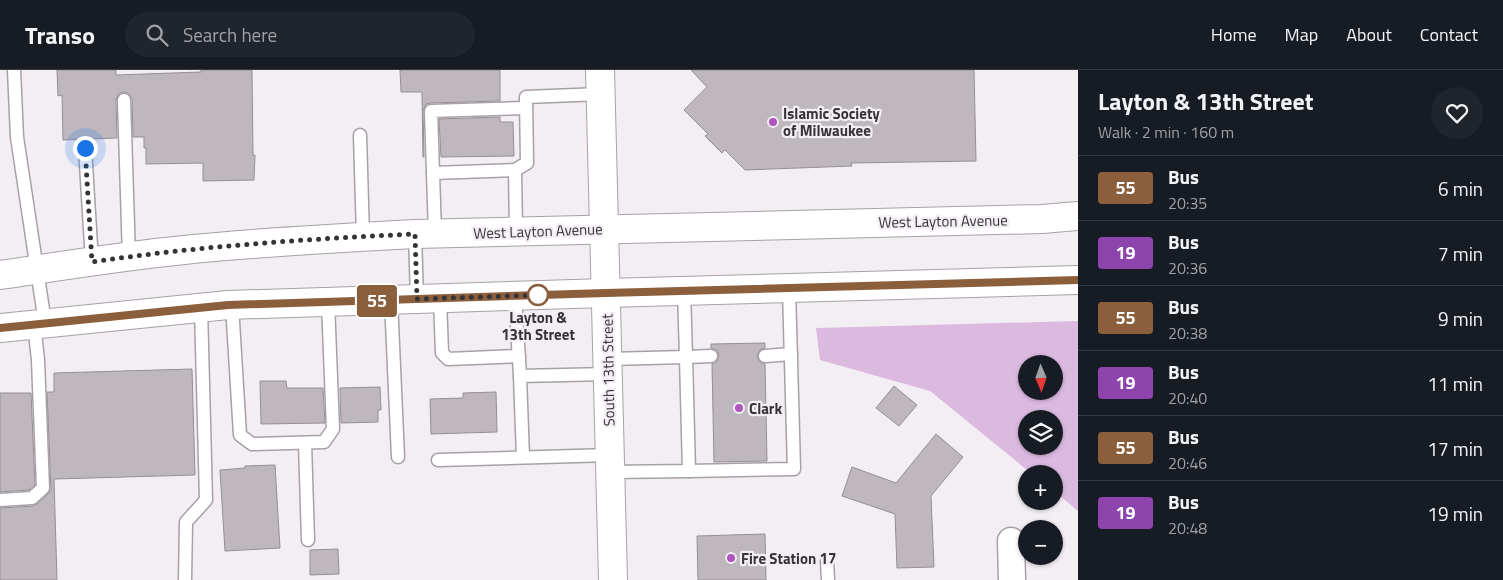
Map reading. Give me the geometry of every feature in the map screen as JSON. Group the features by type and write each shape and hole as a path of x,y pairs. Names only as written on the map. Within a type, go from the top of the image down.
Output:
{"main road":[{"name":"South 13th Street","path":"600,82 613,580"},
{"name":"West Layton Avenue","path":"0,275 183,250 363,237 516,231 1042,219 1078,216"},
{"path":"0,328 232,305 1078,280"}],"street":[{"path":"1011,541 1012,580"}],"lane":[{"path":"0,500 32,498 43,488 38,360 40,324 38,270 17,137 14,70"},
{"path":"433,173 515,170 528,163 526,97 600,82"},
{"path":"124,100 129,257"},
{"path":"398,457 433,173 432,111 526,108"},
{"path":"360,135 363,237"},
{"path":"85,148 92,262"},
{"path":"515,170 516,231"},
{"path":"438,460 523,457 689,471 794,469 789,289"},
{"path":"684,291 689,471"},
{"path":"515,296 523,457"},
{"path":"416,299 442,353 448,359 518,356"},
{"path":"232,305 240,435 252,444 305,443 324,442 333,429 328,302"},
{"path":"185,580 186,522 206,500 201,308"},
{"path":"765,356 791,354"},
{"path":"520,376 686,357 711,356"},
{"path":"305,443 308,540"},
{"path":"827,560 828,580"}],"shaded area":[{"path":"1078,321 1078,511 1063,498 1063,465 1021,465 930,391 820,360 816,328"}],"building":[{"path":"57,70 116,70 116,75 201,72 201,70 252,70 254,180 203,181 203,163 146,164 144,137 133,137 132,99 128,93 124,92 119,93 116,100 117,138 63,140 62,95 58,96"},
{"path":"400,70 500,70 500,101 426,104 423,111 423,157 422,92 401,92"},
{"name":"Islamic Society of Milwaukee","path":"691,70 974,70 976,161 851,163 852,166 745,170 725,150 722,153 705,136 708,134 684,110 707,87"},
{"path":"500,117 500,122 513,122 514,156 441,157 439,119"},
{"name":"Clark","path":"765,343 765,348 760,350 757,356 759,361 765,364 767,461 714,462 712,364 716,363 719,356 718,351 711,348 711,344"},
{"path":"192,369 195,475 54,479 57,580 0,580 0,508 33,506 51,491 47,392 54,392 54,373"},
{"path":"260,381 286,381 287,388 323,388 325,423 261,424"},
{"path":"894,386 917,405 899,426 876,408"},
{"path":"380,387 381,410 378,410 378,422 341,423 340,388"},
{"path":"496,392 497,432 431,434 430,399 463,398 463,393"},
{"path":"0,393 31,393 35,485 29,490 0,492"},
{"path":"936,434 963,457 931,496 934,567 897,568 895,514 842,496 852,467 896,483"},
{"path":"275,465 280,548 225,551 220,470 245,468 245,466"},
{"name":"Fire Station 17","path":"765,534 766,580 698,580 697,536"},
{"path":"338,549 339,574 310,575 310,550"}],"bus line":[{"name":"55","path":"0,328 228,305 1078,280"}],"place":[{"name":"Islamic Society of Milwaukee","path":"773,122"},
{"name":"Layton & 13th Street","path":"538,295"},
{"name":"Clark","path":"739,408"},
{"name":"Fire Station 17","path":"731,558"}],"route":[{"path":"85,148 92,262 183,250 415,234 417,299 542,295 538,295"}]}
